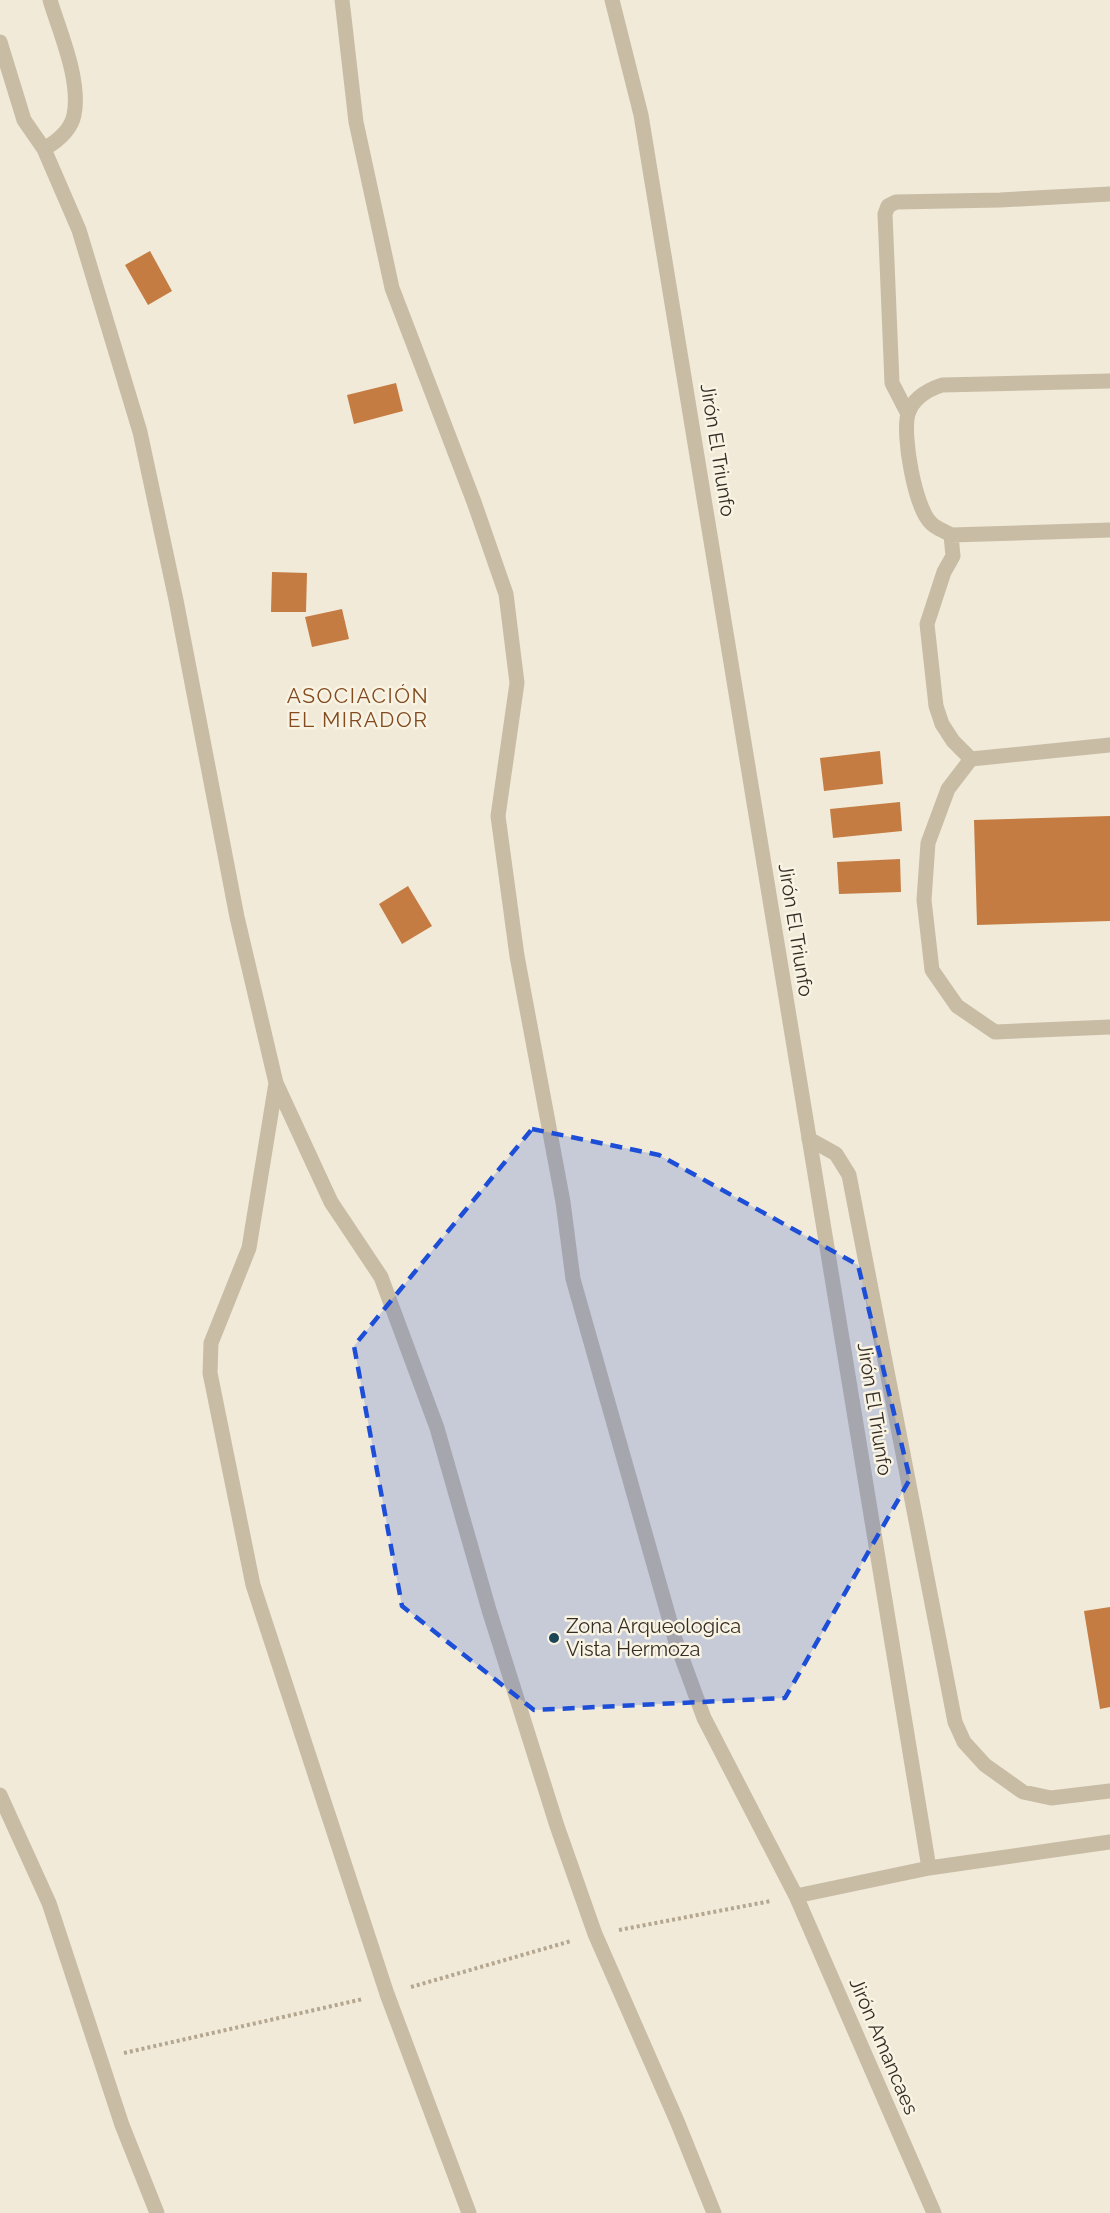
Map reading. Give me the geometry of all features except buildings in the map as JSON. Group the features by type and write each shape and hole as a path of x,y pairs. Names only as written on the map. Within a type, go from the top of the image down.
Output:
{"street":[{"path":"44,149 59,140 74,117 75,87 50,0"},
{"name":"Jirón Amancaes","path":"342,0 356,122 392,288 474,502 506,594 517,683 498,816 517,956 563,1202 573,1279 682,1658 704,1718 796,1896 934,2213"},
{"name":"Jirón El Triunfo","path":"612,0 641,115 928,1869"},
{"path":"0,42 24,120 44,149 79,230 140,432 176,600 237,917 276,1083 331,1202 381,1277 437,1428 489,1610 557,1826 595,1934 677,2121 714,2213"},
{"path":"908,414 892,383 885,214 888,206 896,201 1000,201 1110,194"},
{"path":"1110,381 942,385 921,394 908,414 907,426 911,475 920,502 930,523 951,535 1110,530"},
{"path":"951,535 953,556 944,572 927,624 936,706 942,724 952,741 971,759"},
{"path":"1110,745 971,759 948,789 928,843 924,900 932,970 957,1006 995,1032 1110,1027"},
{"path":"276,1083 249,1248 211,1343 210,1373 253,1585 387,1994 469,2213"},
{"path":"809,1139 836,1154 849,1175 955,1722 964,1742 985,1765 1023,1792 1051,1798 1110,1791"},
{"path":"0,1795 49,1903 122,2125 157,2213"},
{"path":"796,1896 928,1869 1110,1842"}],"path":[{"path":"100,2058 387,1994 595,1934 796,1896"}],"highlighted area":[{"path":"532,1129 659,1155 858,1265 910,1479 785,1698 534,1710 402,1606 354,1346"}],"place":[{"name":"Zona Arqueologica Vista Hermoza","path":"554,1638"}],"district":[{"name":"ASOCIACIÓN EL MIRADOR","path":"358,707"}]}
